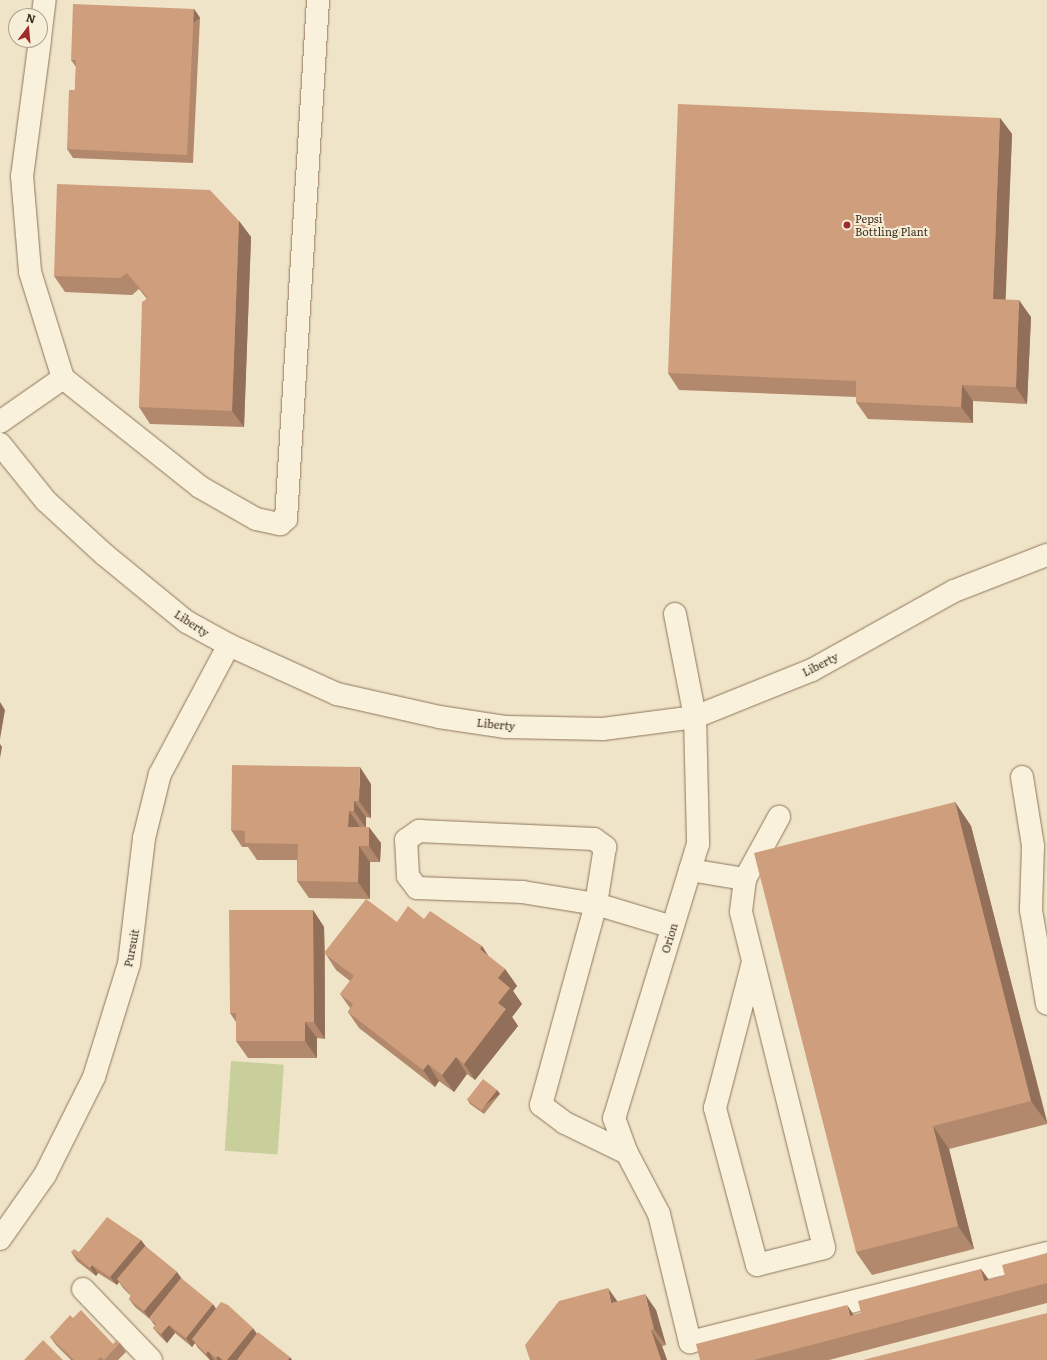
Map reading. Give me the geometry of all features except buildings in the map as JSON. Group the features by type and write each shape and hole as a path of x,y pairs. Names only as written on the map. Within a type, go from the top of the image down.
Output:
{"street":[{"path":"39,48 22,176 30,272 62,378 200,487 256,519 280,524 286,518 318,0"},
{"path":"0,422 62,378"},
{"name":"Liberty","path":"0,444 46,501 105,555 187,622 229,646 337,694 439,717 506,727 603,729 695,717 812,670 954,591 1047,556"},
{"name":"Orion","path":"675,614 695,717 698,844 614,1118 627,1153 659,1214 690,1342 1047,1254"},
{"name":"Pursuit","path":"0,1239 44,1176 94,1077 129,964 144,838 160,774 229,646"},
{"path":"1022,777 1033,846 1031,910 1047,1004"},
{"path":"754,962 715,1108 757,1265 824,1248 754,962 741,912 745,879 779,817"},
{"path":"627,1153 565,1123 541,1105 596,904 605,847 594,839 419,831 406,840 408,876 417,888 523,892 596,904 672,927"},
{"path":"690,870 745,879"},
{"path":"83,1289 151,1360"}],"green space":[{"path":"231,1061 284,1065 278,1154 225,1151"}],"place":[{"name":"Pepsi Bottling Plant","path":"847,225"}]}
